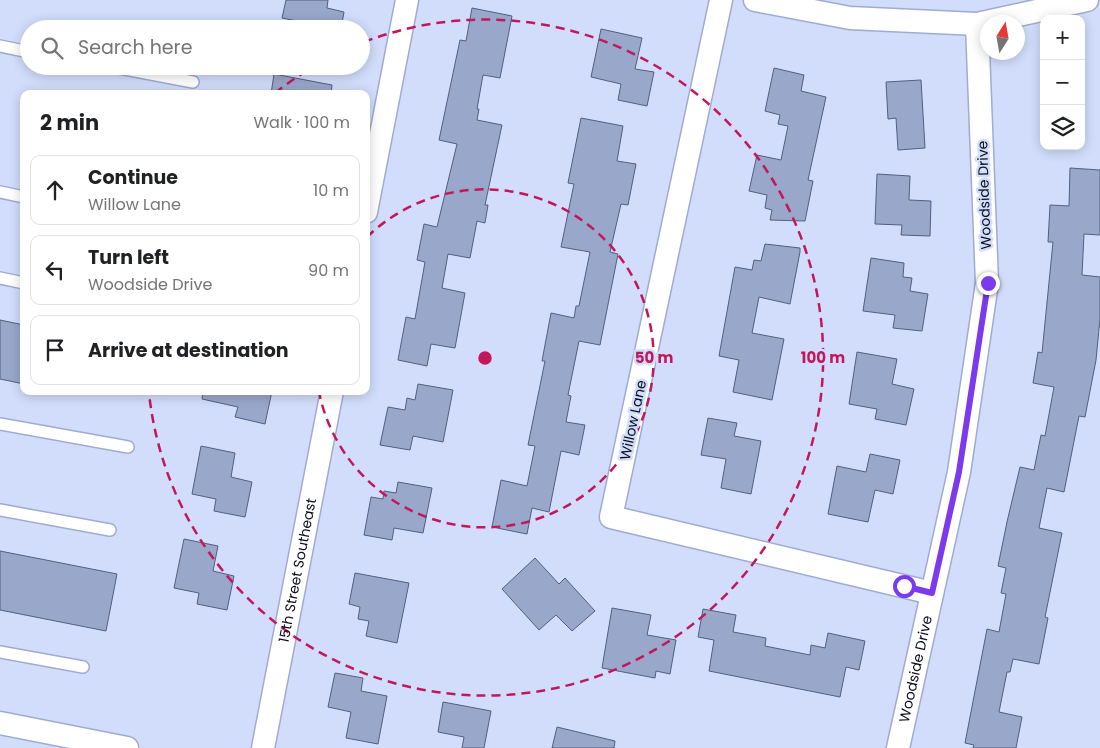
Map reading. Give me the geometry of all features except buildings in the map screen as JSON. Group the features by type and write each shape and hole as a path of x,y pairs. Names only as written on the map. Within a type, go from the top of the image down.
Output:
{"street":[{"path":"370,191 407,0"},
{"name":"Willow Lane","path":"721,0 611,517 932,593"},
{"path":"756,0 850,18 978,24 1087,0"},
{"name":"Woodside Drive","path":"898,748 959,472 988,283 978,24"},
{"name":"15th Street Southeast","path":"263,748 331,395"},
{"path":"0,723 127,748"}],"lane":[{"path":"0,46 20,50"},
{"path":"156,75 193,82"},
{"path":"0,192 20,196"},
{"path":"0,278 20,282"},
{"path":"0,424 128,447"},
{"path":"0,510 110,530"},
{"path":"0,652 83,667"}],"route":[{"path":"904,586 932,593 959,472 988,283"}]}
